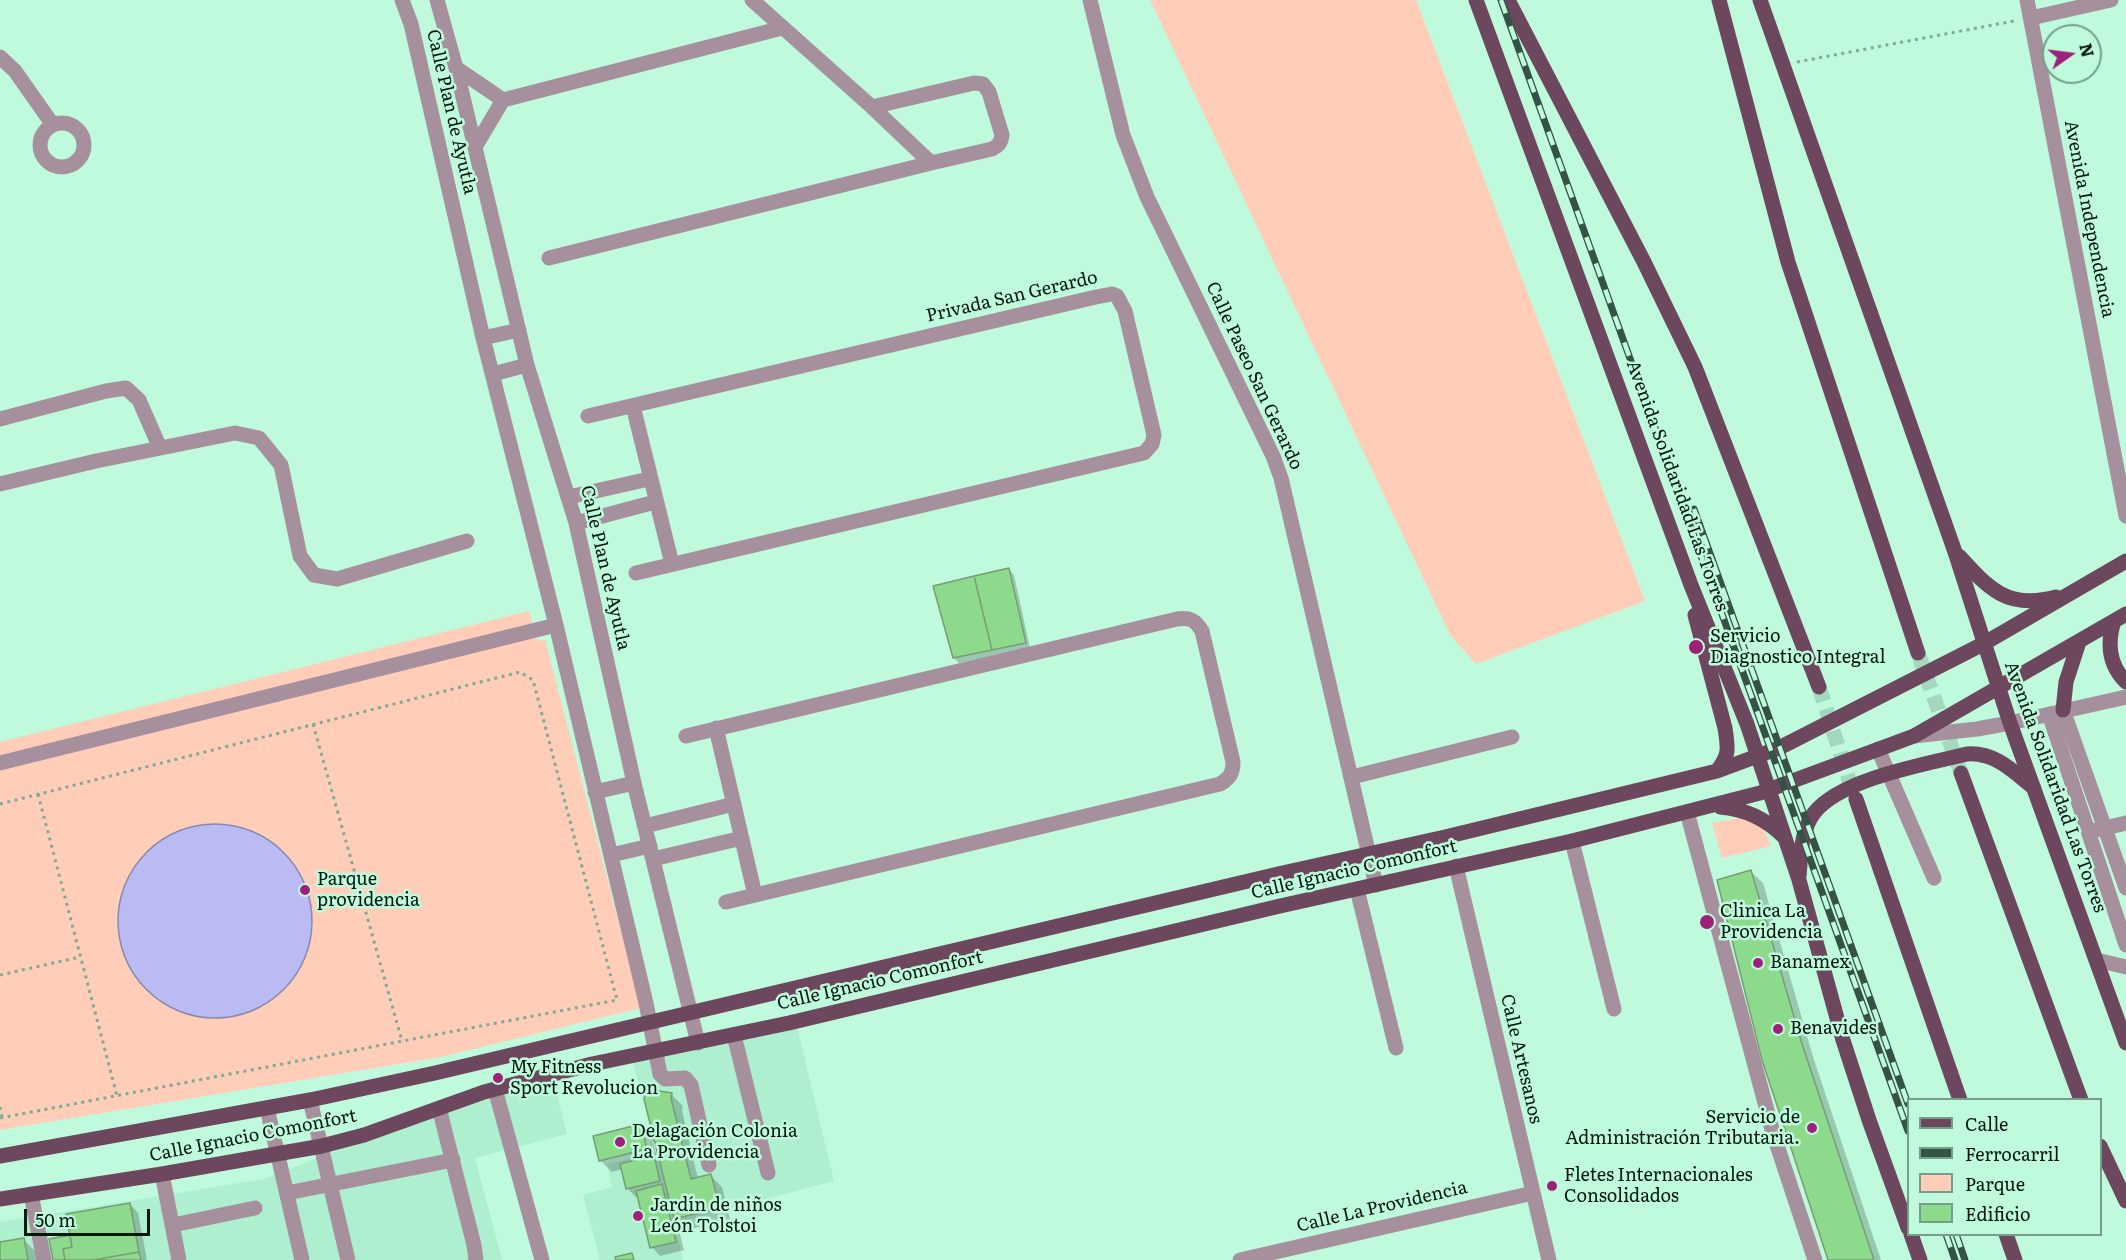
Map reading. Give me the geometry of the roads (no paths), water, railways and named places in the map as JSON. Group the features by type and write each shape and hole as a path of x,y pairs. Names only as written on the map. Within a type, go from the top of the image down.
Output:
{"main road":[{"name":"Avenida Solidaridad Las Torres","path":"1476,0 1691,585 1758,757 1799,880 1843,1040 1907,1225"},
{"path":"1508,0 1644,262 1690,357 1819,687"},
{"path":"1719,0 1788,262 1918,653"},
{"name":"Avenida Solidaridad Las Torres","path":"1760,0 1954,552 2010,723 2126,1043"},
{"path":"1954,552 1990,587 2007,598 2023,602 2070,593"},
{"name":"Calle Ignacio Comonfort","path":"0,1156 310,1100 435,1073 1717,771 1779,748 1983,644 2126,561"},
{"path":"1691,585 1696,619 1725,728 1728,748 1726,759 1717,771"},
{"path":"2120,617 2109,635 2110,654 2126,682"},
{"name":"Calle Ignacio Comonfort","path":"0,1199 322,1146 364,1135 495,1089 592,1064 734,1035 1456,866 1572,841 1711,806 1769,790 1914,736 2120,617"},
{"path":"2056,712 2064,695 2079,642"},
{"path":"1799,880 1805,832 1813,814 1843,790 1889,774 1967,754 1980,753 1998,760 2034,788"},
{"path":"1961,773 2080,1098"},
{"path":"1856,799 1959,1098"},
{"path":"1711,806 1750,813 1772,825 1785,838"},
{"path":"2102,1150 2126,1202"},
{"path":"1912,1236 1920,1260"},
{"path":"2007,1236 2014,1260"}],"street":[{"name":"Calle Plan de Ayutla","path":"402,0 411,24 483,338 556,625 662,1077 685,1078 691,1085 710,1165"},
{"name":"Calle Plan de Ayutla","path":"437,0 456,68 527,365 576,523 634,783 698,1043"},
{"path":"752,0 931,163"},
{"name":"Calle Paseo San Gerardo","path":"1090,0 1130,155 1147,197 1273,456 1281,478 1352,777 1361,829 1376,885"},
{"name":"Avenida Independencia","path":"2027,0 2126,516"},
{"path":"2031,18 2111,0"},
{"path":"475,147 503,100 782,28"},
{"path":"0,57 15,70 53,125"},
{"path":"456,68 503,100"},
{"path":"549,258 992,149 1000,144 1002,135 986,86 983,84 974,83 872,107"},
{"name":"Privada San Gerardo","path":"588,416 1106,295 1117,296 1125,311 1154,435 1152,444 1144,453 636,573"},
{"path":"483,338 519,330"},
{"path":"493,374 527,365"},
{"path":"0,419 106,391 126,388 140,399 160,448"},
{"path":"633,406 649,479 672,564"},
{"path":"0,484 96,461 235,433 258,438 281,465 300,556 314,575 337,579 467,541"},
{"path":"569,497 649,479"},
{"path":"576,523 655,502"},
{"path":"686,736 1184,618 1196,623 1202,631 1233,762 1231,775 1220,784 726,902"},
{"path":"0,763 556,625"},
{"path":"1914,736 2010,723 2126,697"},
{"path":"2056,712 2105,827 2126,888"},
{"path":"2056,712 2087,832 2126,945"},
{"path":"716,728 755,895"},
{"path":"1352,777 1512,737"},
{"path":"1878,749 1934,878"},
{"path":"595,792 634,783"},
{"path":"645,826 734,804"},
{"path":"1687,812 1773,1132 1815,1260"},
{"path":"2087,832 2126,823"},
{"path":"611,855 651,853 742,838"},
{"path":"1572,841 1614,1009"},
{"name":"Calle Artesanos","path":"1456,866 1549,1260"},
{"path":"1357,889 1396,1048"},
{"path":"2096,960 2126,967"},
{"path":"734,1035 768,1173"},
{"path":"495,1089 542,1260"},
{"path":"310,1100 348,1260"},
{"path":"267,1108 302,1260"},
{"path":"439,1108 476,1260"},
{"path":"287,1193 453,1160"},
{"path":"162,1174 179,1260"},
{"name":"Calle La Providencia","path":"1240,1260 1533,1193"},
{"path":"31,1194 44,1260"},
{"path":"173,1225 255,1208"}],"water":[{"path":"215,824 252,831 269,840 284,852 296,867 305,884 312,921 305,958 296,975 284,990 269,1002 252,1011 215,1018 178,1011 161,1002 146,990 134,975 125,958 118,921 125,884 134,867 146,852 161,840 178,831"}],"tunnel":[{"path":"1918,653 1961,773"},
{"path":"1819,687 1855,798"}],"railway":[{"path":"1501,0 1907,1128"},
{"path":"1694,509 1907,1101"},
{"path":"1947,1236 1955,1260"},
{"path":"1957,1236 1965,1260"}],"place":[{"name":"Servicio Diagnostico Integral","path":"1696,647"},
{"name":"Parque providencia","path":"305,890"},
{"name":"Clinica La Providencia","path":"1707,922"},
{"name":"Banamex","path":"1758,963"},
{"name":"Benavides","path":"1778,1029"},
{"name":"My Fitness Sport Revolucion","path":"498,1078"},
{"name":"Servicio de Administración Tributaria.","path":"1812,1128"},
{"name":"Delagación Colonia La Providencia","path":"620,1142"},
{"name":"Fletes Internacionales Consolidados","path":"1552,1186"},
{"name":"Jardín de niños León Tolstoi","path":"638,1216"}]}
